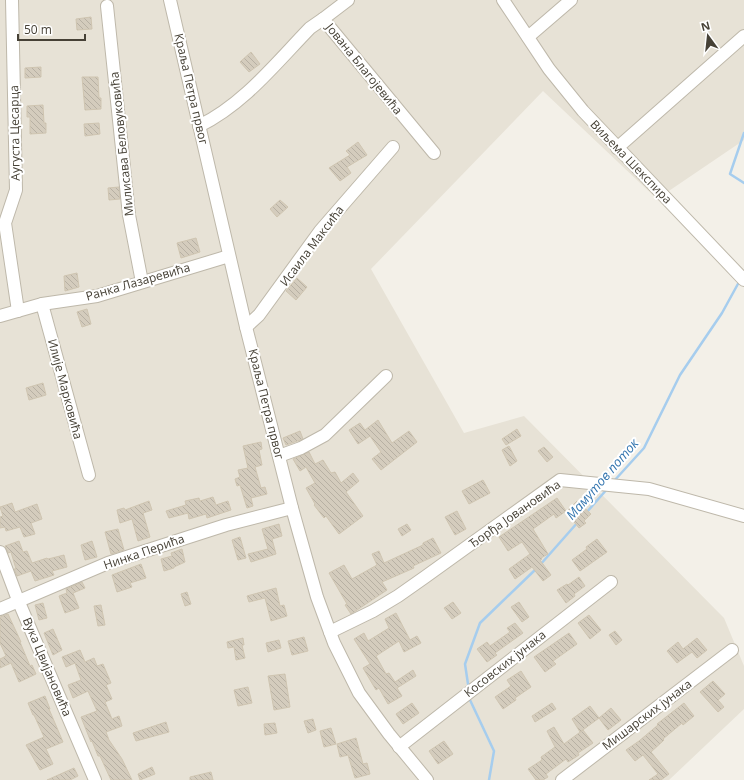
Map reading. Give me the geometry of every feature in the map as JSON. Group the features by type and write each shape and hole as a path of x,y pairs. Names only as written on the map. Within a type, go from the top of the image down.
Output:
{"street":[{"name":"Аугуста Цесарца","path":"12,0 16,190 5,223 18,311"},
{"name":"Краља Петра првог","path":"170,0 246,327 311,580 340,656 359,693 399,747 427,780"},
{"path":"323,19 348,0"},
{"name":"Виљема Шекспира","path":"503,0 549,69 583,112 741,276"},
{"path":"528,37 571,0"},
{"name":"Милисава Беловуковића","path":"107,6 129,215 142,282"},
{"name":"Јована Благојевића","path":"199,126 221,113 243,97 310,28 323,19 434,153"},
{"path":"617,148 744,36"},
{"name":"Исаила Максића","path":"246,327 259,315 320,231 393,147"},
{"name":"Ранка Лазаревића","path":"0,316 42,304 97,296 229,256"},
{"name":"Илије Марковића","path":"42,304 89,475"},
{"path":"279,456 301,448 325,435 386,376"},
{"name":"Ђорђа Јовановића","path":"330,632 373,611 398,596 560,480 649,489 744,516"},
{"name":"Нинка Перића","path":"0,609 18,600 116,561 226,525 292,508"},
{"name":"Вука Цвијановића","path":"0,552 18,600 95,780"},
{"name":"Косовских јунака","path":"399,747 611,582"},
{"name":"Мишарских јунака","path":"562,780 732,650"}],"shaded area":[{"path":"0,0 744,0 744,140 657,199 543,91 371,269 464,433 524,416 724,618 744,666 744,709 669,780 0,780"}],"building":[{"path":"91,17 92,29 77,30 76,19"},
{"path":"251,52 260,64 249,72 240,62"},
{"path":"41,67 41,77 25,78 25,68"},
{"path":"82,77 98,77 101,109 85,110"},
{"path":"43,105 46,133 30,134 30,117 27,117 27,106"},
{"path":"99,123 100,134 85,136 84,124"},
{"path":"358,142 367,155 347,167 351,173 340,181 329,168 350,155 346,151"},
{"path":"119,187 120,199 109,200 108,188"},
{"path":"280,200 288,207 277,217 270,209"},
{"path":"196,238 200,252 181,258 177,243"},
{"path":"77,273 79,287 65,291 64,276"},
{"path":"297,278 307,287 296,300 286,291"},
{"path":"87,309 91,324 82,327 77,312"},
{"path":"43,383 46,395 29,400 26,388"},
{"path":"378,420 392,443 409,431 417,442 381,470 372,459 381,452 370,436 358,444 349,430 360,423 365,430"},
{"path":"517,429 521,436 506,445 502,439"},
{"path":"300,431 303,439 286,445 283,438"},
{"path":"261,442 262,449 259,450 262,465 255,467 261,488 265,487 267,494 251,498 253,506 247,508 240,485 237,486 235,479 240,477 238,470 248,468 243,446"},
{"path":"509,446 517,461 510,466 502,450"},
{"path":"544,447 553,457 547,462 538,451"},
{"path":"309,452 315,464 323,460 331,473 335,472 341,483 353,473 359,481 346,492 363,516 339,534 326,516 324,518 314,505 315,504 306,488 315,483 306,467 300,471 293,459"},
{"path":"483,480 490,493 469,504 462,491"},
{"path":"213,497 216,505 228,501 231,510 207,518 206,514 189,519 188,513 169,518 166,511 186,505 185,501 199,498 200,501"},
{"path":"557,498 566,511 556,518 554,514 533,529 548,554 540,560 551,575 543,581 532,567 515,579 509,569 530,554 522,542 508,551 499,537"},
{"path":"149,501 152,510 143,513 150,537 138,541 132,519 120,523 117,510 124,508 125,510"},
{"path":"577,501 591,514 584,521 586,523 579,528 566,512"},
{"path":"12,503 15,512 37,504 42,519 31,523 35,534 24,537 20,527 6,531 5,527 0,528 0,517 3,516 0,507"},
{"path":"457,511 466,529 455,535 445,517"},
{"path":"279,524 282,536 272,539 276,554 251,562 248,554 268,549 262,529"},
{"path":"407,524 411,530 402,536 398,529"},
{"path":"118,529 124,550 111,554 105,532"},
{"path":"240,537 246,558 238,560 232,540"},
{"path":"433,538 441,553 413,566 414,568 382,582 387,590 351,614 345,605 347,604 329,573 344,565 352,579 377,565 372,554 379,551 384,563 423,545 423,543"},
{"path":"597,539 607,552 580,571 572,560 587,549 586,547"},
{"path":"19,541 23,552 27,551 32,563 47,558 64,555 67,567 52,571 54,575 35,581 31,571 17,576 14,569 16,569 11,552 8,553 5,546"},
{"path":"92,541 97,557 85,560 81,545"},
{"path":"182,549 185,562 164,571 161,559 172,556 171,553"},
{"path":"141,564 146,578 130,583 132,587 117,592 112,575"},
{"path":"579,577 585,586 574,594 575,596 566,603 557,590 567,584 568,585"},
{"path":"82,582 85,588 73,593 79,608 65,613 59,596 67,593 66,589"},
{"path":"276,588 280,606 284,605 287,616 271,621 265,598 249,602 247,596"},
{"path":"187,592 191,604 185,606 181,594"},
{"path":"453,602 461,613 452,619 444,608"},
{"path":"519,602 529,617 522,622 511,607"},
{"path":"43,603 47,618 39,620 35,605"},
{"path":"101,605 105,625 98,626 94,606"},
{"path":"396,613 410,640 417,636 421,643 404,652 399,641 376,656 386,674 389,673 395,682 413,670 416,676 397,688 402,696 388,704 379,688 376,690 363,668 370,664 354,639 364,633 368,641 389,628 385,619"},
{"path":"8,614 30,666 32,665 36,674 19,682 11,663 0,668 0,659 6,656 0,643 0,617"},
{"path":"589,615 601,630 590,639 578,623"},
{"path":"515,623 523,633 495,653 497,655 487,662 477,649 487,642 490,646 510,632 507,628"},
{"path":"53,629 62,650 53,655 44,633"},
{"path":"615,631 622,640 616,645 609,635"},
{"path":"569,633 577,644 553,661 556,664 545,672 534,657"},
{"path":"304,637 308,651 292,655 288,641"},
{"path":"243,638 244,645 242,645 245,658 236,660 234,647 228,648 227,642"},
{"path":"697,638 707,650 697,658 692,652 677,663 667,651 678,642 683,649"},
{"path":"279,640 281,648 268,652 266,643"},
{"path":"80,650 85,662 94,658 97,666 103,664 111,683 106,685 112,699 105,702 112,719 119,716 122,726 106,732 109,740 122,759 132,780 111,780 100,756 98,756 92,741 91,742 81,717 97,711 88,691 73,698 68,685 81,680 75,663 66,667 62,657"},
{"path":"521,671 531,687 515,698 516,700 503,709 495,697 511,686 507,680"},
{"path":"285,674 290,707 274,710 268,676"},
{"path":"713,681 725,694 718,700 724,707 718,712 700,692"},
{"path":"248,687 252,703 238,706 234,690"},
{"path":"45,696 63,742 46,749 53,764 40,770 26,745 44,737 28,703"},
{"path":"412,703 419,713 403,724 396,714"},
{"path":"552,703 556,709 535,722 532,716"},
{"path":"684,703 694,716 683,725 682,723 663,739 664,740 651,752 669,774 661,780 649,780 658,774 643,755 635,761 626,750"},
{"path":"590,706 599,718 580,732 572,719"},
{"path":"611,708 621,720 608,730 599,718"},
{"path":"313,719 316,730 308,733 304,721"},
{"path":"166,722 169,732 136,741 133,733"},
{"path":"275,723 277,733 265,735 264,724"},
{"path":"554,727 564,744 583,730 593,743 578,753 579,755 568,762 566,759 546,774 548,777 543,780 536,780 528,769 542,760 541,757 555,747 547,731"},
{"path":"331,728 336,744 324,747 320,731"},
{"path":"356,738 363,764 367,763 370,774 355,778 348,755 340,757 337,744"},
{"path":"444,741 453,754 438,764 429,751"},
{"path":"152,767 155,774 140,780 138,774"},
{"path":"74,768 78,776 70,780 47,780"},
{"path":"211,772 213,780 190,780 190,777"}],"waterway":[{"name":"Мамутов поток","path":"744,133 730,174 744,183"},
{"name":"Мамутов поток","path":"614,481 644,448 680,375 722,313 739,282"},
{"name":"Мамутов поток","path":"586,513 608,488"},
{"name":"Мамутов поток","path":"540,565 578,522"},
{"name":"Мамутов поток","path":"468,684 465,664 480,623 536,569"},
{"name":"Мамутов поток","path":"470,700 494,751 489,780"}]}
